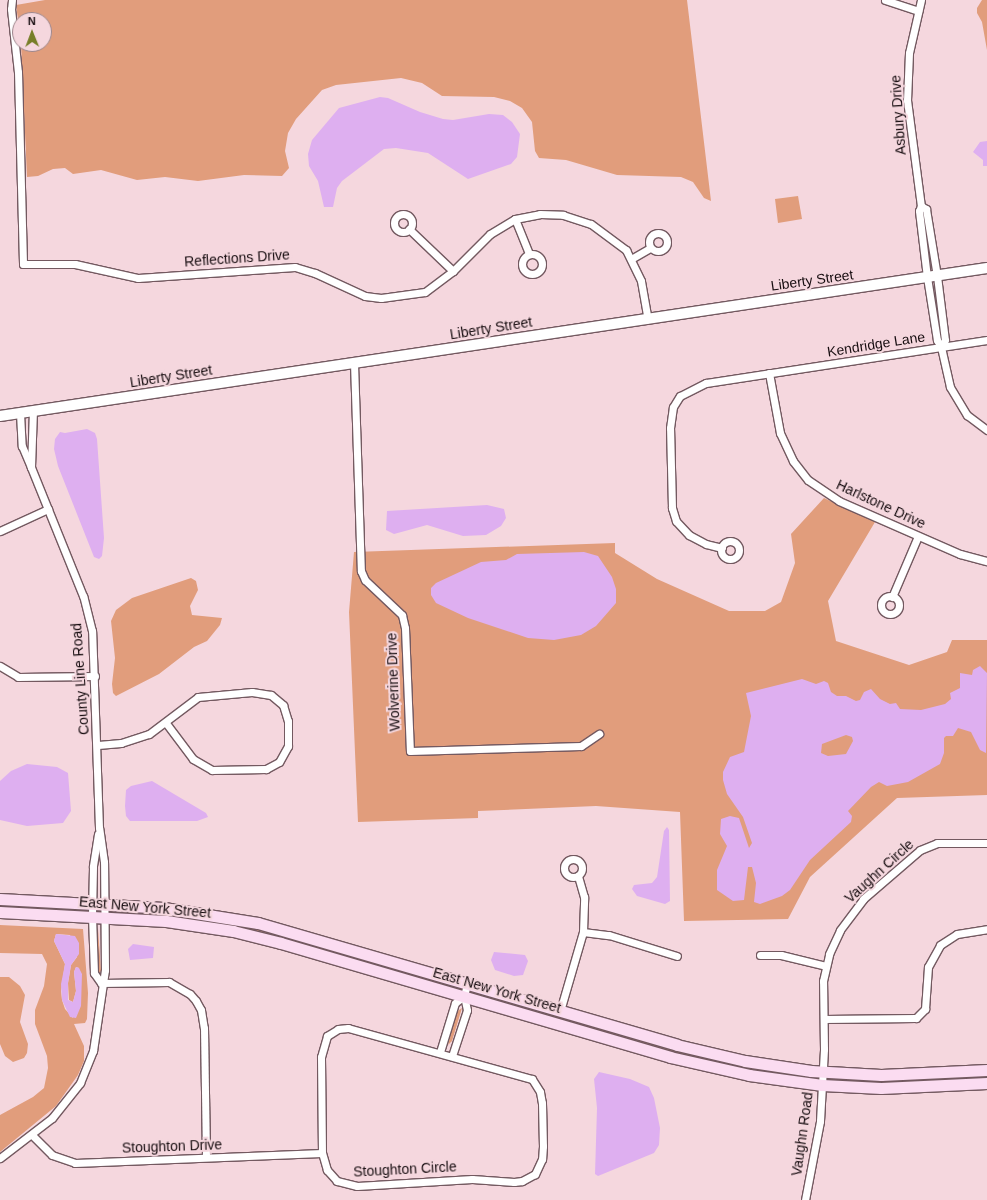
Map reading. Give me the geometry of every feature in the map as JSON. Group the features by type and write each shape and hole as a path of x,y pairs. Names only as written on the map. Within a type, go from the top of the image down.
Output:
{"main road":[{"name":"East New York Street","path":"0,899 93,903 188,911 258,923 711,1054 822,1072 898,1075 987,1070"},
{"name":"East New York Street","path":"0,912 98,916 187,923 257,936 689,1062 749,1075 822,1085 902,1088 987,1083"}],"street":[{"name":"Reflections Drive","path":"12,0 11,9 18,72 23,264 75,264 138,278 295,267 303,268 365,296 375,298 425,292 453,271 490,234 515,219 549,214 582,220 607,234 626,250 641,281 648,319"},
{"path":"885,0 918,11"},
{"name":"Asbury Drive","path":"921,0 909,53 907,100 921,206 919,211 932,276 937,340 941,347 945,373 956,399 967,415 987,430"},
{"path":"515,219 529,254"},
{"path":"410,229 453,271"},
{"path":"630,259 650,248"},
{"name":"Liberty Street","path":"0,416 987,268"},
{"name":"Kendridge Lane","path":"722,548 706,544 689,535 681,528 674,514 670,428 672,413 680,396 698,385 987,340"},
{"name":"Wolverine Drive","path":"354,363 361,571 365,580 392,603 402,615 405,628 410,751 581,746 599,734"},
{"name":"Harlstone Drive","path":"769,373 782,437 793,461 808,480 831,497 918,536 971,558 987,560"},
{"name":"County Line Road","path":"31,468 33,411"},
{"name":"County Line Road","path":"20,413 22,446 83,596 92,631 98,745 99,828 104,862 105,904 98,916"},
{"path":"0,531 48,509"},
{"path":"892,596 918,536"},
{"path":"0,666 18,677 95,676"},
{"path":"98,745 122,743 138,739 166,723 198,697 216,694 264,692 278,699 287,712 288,746 279,762 266,769 212,770 193,759 166,723"},
{"name":"County Line Road","path":"98,916 93,903 94,861 99,828"},
{"name":"Vaughn Circle","path":"822,1072 824,1018 822,995 826,966 833,943 854,908 920,850 937,843 987,843"},
{"path":"560,1011 583,932 584,897 578,876"},
{"path":"98,916 94,973 101,983"},
{"path":"0,1158 32,1135 66,1104 88,1066 95,1040 101,983 105,970 98,916"},
{"path":"824,1018 916,1018 925,1009 928,967 940,945 957,934 987,929"},
{"path":"583,932 609,935 677,956"},
{"path":"760,955 781,955 826,966"},
{"path":"101,983 169,982 180,986 196,1001 201,1010 204,1028 206,1157"},
{"path":"452,1056 467,1010 464,996 467,984"},
{"path":"440,1052 455,1003 464,996"},
{"name":"Stoughton Circle","path":"354,1028 452,1056 525,1075 536,1083 542,1103 543,1146 539,1168 530,1178 514,1182 472,1178 347,1185 337,1181 326,1170 322,1153 321,1057 327,1036 338,1029 354,1028"},
{"name":"Vaughn Road","path":"805,1200 820,1121 822,1072"},
{"name":"Stoughton Drive","path":"32,1135 52,1155 75,1163 322,1153"}],"shaded area":[{"path":"45,0 687,0 711,201 704,198 693,182 681,177 617,175 566,160 539,158 535,151 532,122 522,108 510,101 494,97 442,96 422,83 401,78 336,85 322,90 296,119 288,133 285,151 289,168 282,176 244,175 198,181 165,177 137,180 101,170 73,174 65,168 53,169 38,176 27,177 21,52 52,52 52,12 17,12 16,5"},
{"path":"982,0 987,0 987,50 982,22 977,13 977,8"},
{"path":"380,97 388,98 420,112 443,119 453,120 489,114 503,115 512,122 520,134 517,157 511,164 468,179 428,153 396,148 384,149 342,181 337,188 333,207 324,207 318,181 309,166 308,154 312,140 339,108"},
{"path":"987,141 987,166 983,166 983,160 973,152 980,142"},
{"path":"798,196 802,219 778,223 775,199"},
{"path":"87,429 95,433 97,439 104,538 102,556 99,559 94,557 58,466 54,449 55,439 60,432 65,433"},
{"path":"824,498 875,522 828,601 836,641 909,665 947,652 952,640 987,640 987,795 897,798 810,877 788,919 684,921 680,812 596,806 478,811 478,818 358,822 349,612 354,552 615,543 615,553 657,579 729,611 765,611 781,602 795,563 791,534"},
{"path":"487,505 504,509 506,518 501,526 486,535 463,536 427,525 394,534 386,530 387,511"},
{"path":"584,552 598,556 612,577 616,589 616,603 596,626 581,635 554,640 528,638 468,618 436,603 431,595 431,588 436,583 481,562 506,560 517,554"},
{"path":"191,578 196,581 198,590 190,606 192,615 222,618 220,625 207,641 194,647 159,674 116,696 113,693 112,684 115,658 111,621 116,610 132,598"},
{"path":"980,666 987,673 986,753 980,750 971,732 958,728 953,736 946,736 944,738 944,753 940,764 908,782 887,786 879,782 871,787 848,811 852,816 851,822 810,860 790,890 782,896 760,904 754,902 756,883 752,867 748,867 744,900 733,901 717,890 717,870 727,846 720,834 721,819 730,816 739,818 749,848 752,843 743,817 727,794 723,780 723,772 730,757 744,752 751,716 746,693 802,679 816,684 824,681 828,683 831,692 837,696 846,696 856,701 860,700 864,692 871,689 880,699 890,704 896,703 900,709 921,710 945,704 951,699 950,693 960,688 960,673 972,675 973,670","holes":["846,735 852,737 853,741 846,754 828,756 821,753 822,744"]},
{"path":"27,764 57,767 68,773 71,811 63,823 27,826 0,820 0,781 11,771"},
{"path":"152,781 206,813 208,817 197,821 130,821 126,816 126,790 131,786"},
{"path":"667,827 669,830 670,901 665,904 637,896 632,889 634,885 652,883 657,877 664,831"},
{"path":"187,918 234,923 266,930 384,964"},
{"path":"0,925 83,929 88,993 87,1019 85,1023 74,1024 84,1046 84,1061 78,1075 56,1106 0,1152 0,1115 33,1097 44,1088 48,1068 47,1056 35,1024 35,1010 44,986 47,964 42,954 0,953","holes":["56,934 70,935 77,957 71,965 68,983 69,1000 73,1002 76,991 74,972 76,967 79,968 73,1018 65,1009 62,1000 61,991 65,964 54,941"]},
{"path":"98,929 101,971 99,973 96,972 96,931"},
{"path":"56,934 75,936 79,943 79,954 71,965 68,983 68,1000 73,1002 76,991 74,972 76,967 79,968 82,974 81,1006 76,1018 70,1017 62,1000 61,984 65,964 54,941"},
{"path":"133,944 154,947 153,958 130,960 128,949"},
{"path":"494,952 525,955 528,961 523,975 514,976 495,970 491,960"},
{"path":"0,977 9,977 20,986 25,995 20,1022 28,1044 27,1053 24,1058 13,1062 5,1056 0,1044"},
{"path":"462,1008 452,1041 448,1045 456,1012"},
{"path":"543,1013 597,1026 739,1064 687,1057"},
{"path":"599,1072 630,1079 649,1087 654,1098 660,1128 659,1145 654,1153 598,1176 595,1174 597,1108 594,1079"}]}
